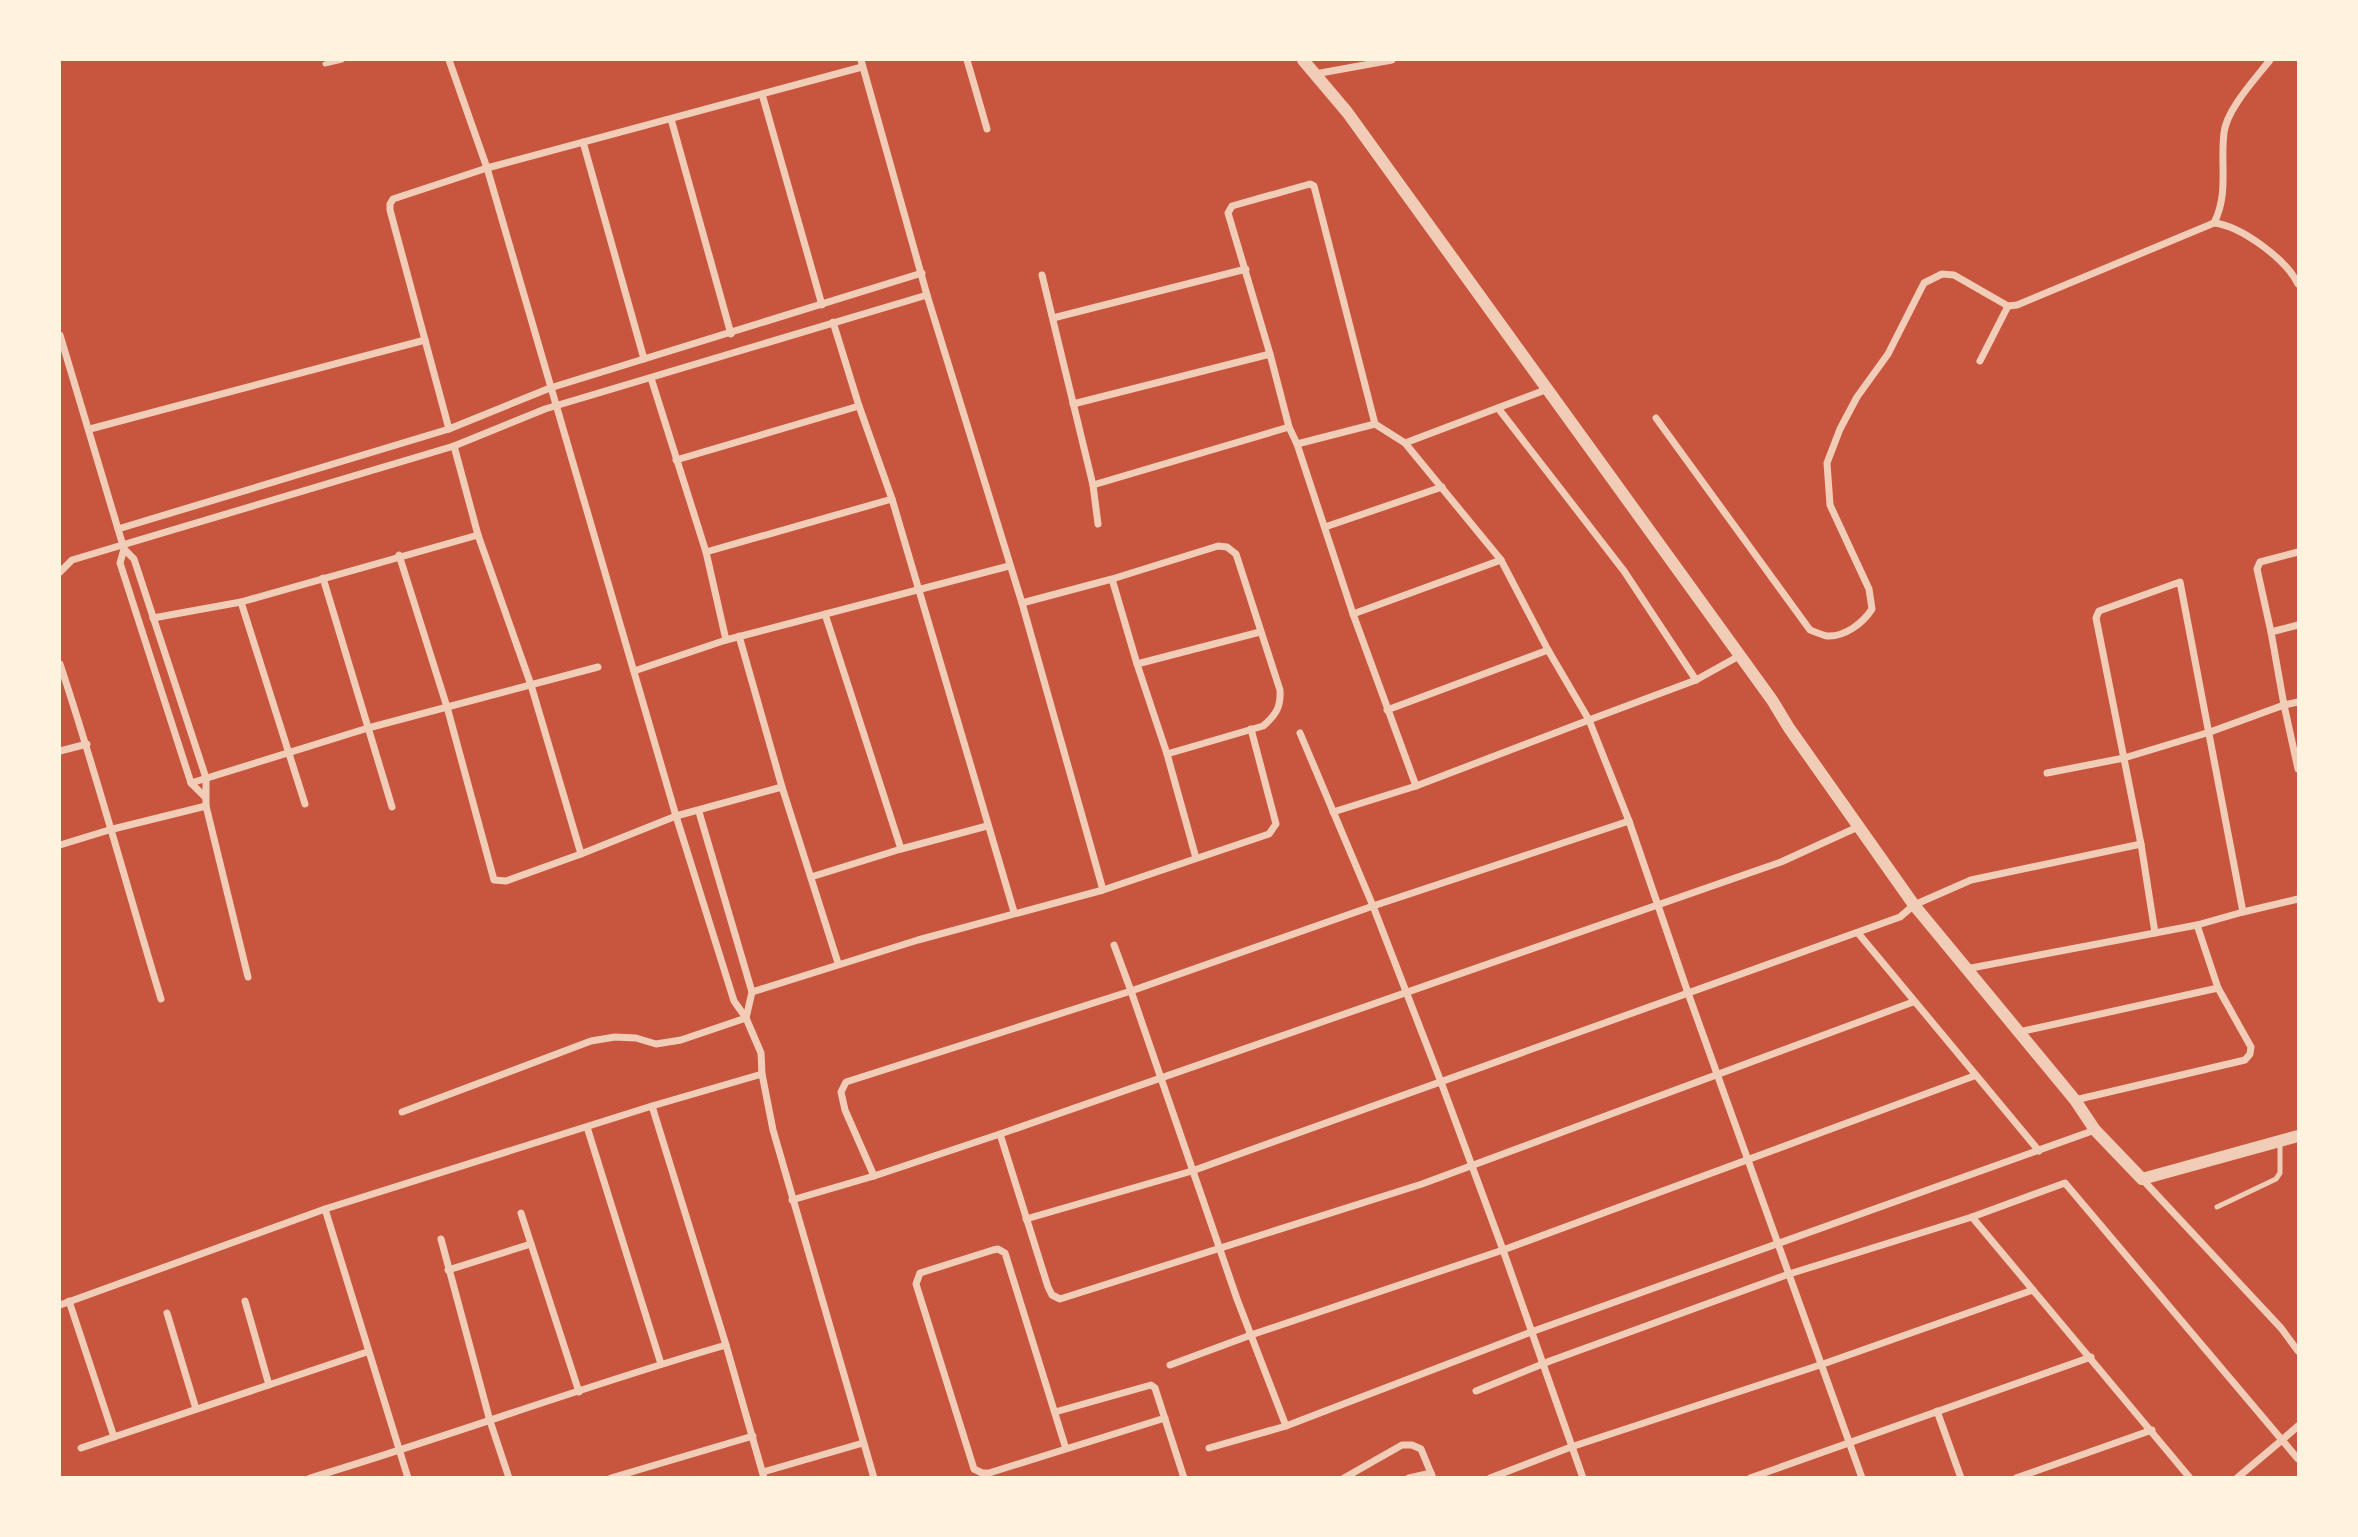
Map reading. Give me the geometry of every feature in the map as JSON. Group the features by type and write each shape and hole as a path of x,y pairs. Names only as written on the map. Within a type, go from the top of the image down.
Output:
{"street":[{"path":"449,60 487,168 676,816 734,1001 746,1018 761,1053 773,1130 874,1478"},
{"path":"967,60 987,129"},
{"path":"1303,60 1347,112 1772,700 1914,905 2075,1100 2090,1132 2141,1180 2281,1328 2298,1351"},
{"path":"1315,74 1392,60"},
{"path":"2214,223 2225,187 2224,130 2240,100 2270,60"},
{"path":"449,429 390,204 393,199 487,168 762,94 862,63 927,295 1022,603 1103,890"},
{"path":"762,94 822,305"},
{"path":"671,119 731,334"},
{"path":"583,142 644,359"},
{"path":"1375,425 1314,186 1310,184 1232,206 1228,213 1289,427 1416,786"},
{"path":"1656,418 1810,630 1828,636 1851,629 1865,621 1872,609 1869,589 1830,505 1827,463 1840,429 1857,397 1888,354 1924,283 1942,274 1955,275 2008,306 2017,305 2214,223 2227,224 2240,230 2288,269 2298,284"},
{"path":"1053,318 1246,269"},
{"path":"60,572 72,560 121,540 449,429 551,390 922,272"},
{"path":"1042,275 1093,485 1098,524"},
{"path":"121,540 454,446 555,404 927,295"},
{"path":"1980,361 2008,306"},
{"path":"833,322 920,590 1014,912"},
{"path":"60,335 121,540 120,563 191,783 205,797"},
{"path":"90,429 425,340"},
{"path":"1073,404 1270,354"},
{"path":"651,378 706,552 726,640"},
{"path":"1405,443 1548,390"},
{"path":"677,460 859,406"},
{"path":"1498,408 1624,572 1696,680"},
{"path":"1297,444 1375,425 1405,443 1502,559 1548,650 1589,720 1629,821 1862,1478"},
{"path":"1093,485 1289,427"},
{"path":"454,446 478,535 531,685 581,854"},
{"path":"1325,527 1442,487"},
{"path":"706,552 892,499"},
{"path":"153,618 241,602 478,535"},
{"path":"121,540 134,558 206,778 206,806 248,978"},
{"path":"1022,603 1218,547 1227,547 1236,554 1280,691 1280,703 1274,716 1263,726 1167,754"},
{"path":"2298,552 2258,565 2257,569 2298,769"},
{"path":"400,555 447,707 494,880 506,881 676,816 782,788"},
{"path":"1353,614 1502,559"},
{"path":"634,671 739,636 1009,565"},
{"path":"323,578 392,807"},
{"path":"1112,579 1167,754 1196,858"},
{"path":"2155,933 2141,844 2096,618 2099,611 2180,582 2243,912"},
{"path":"241,602 305,804"},
{"path":"825,614 901,849"},
{"path":"2271,632 2298,625"},
{"path":"1137,664 1260,632"},
{"path":"739,636 782,788 838,963"},
{"path":"1387,710 1548,650"},
{"path":"1333,812 1416,786 1696,680 1739,656"},
{"path":"60,664 87,744 161,999"},
{"path":"191,783 368,728 598,667"},
{"path":"2047,773 2124,758 2298,702"},
{"path":"752,992 838,963 1014,912 1103,890 1269,834 1276,824 1251,729"},
{"path":"1300,733 1373,906 1441,1082 1583,1478"},
{"path":"60,751 87,744"},
{"path":"60,845 206,806"},
{"path":"699,812 752,992 746,1018"},
{"path":"874,1177 845,1110 841,1092 846,1082 1131,991 1373,906 1629,821"},
{"path":"811,877 987,826"},
{"path":"792,1200 874,1177 1000,1134 1781,862 1860,826"},
{"path":"1026,1219 1192,1171 1858,933 1900,917 1914,905 1971,880 2141,844"},
{"path":"1965,970 2197,925 2298,899"},
{"path":"2075,1100 2245,1060 2250,1054 2251,1047 2218,988 2197,925"},
{"path":"1858,933 2039,1151"},
{"path":"1114,946 1163,1078 1192,1171 1286,1426"},
{"path":"2020,1032 2218,988"},
{"path":"1000,1134 1052,1295 1060,1298 1422,1185 1913,1002"},
{"path":"402,1112 591,1041 615,1037 636,1038 656,1044 681,1040 746,1018"},
{"path":"60,1305 325,1209 762,1073"},
{"path":"1170,1365 1503,1250 1974,1076"},
{"path":"652,1106 763,1475 863,1443"},
{"path":"587,1127 662,1364"},
{"path":"1209,1448 1286,1426 1531,1332 1780,1249 2090,1132"},
{"path":"2141,1180 2280,1144 2298,1136"},
{"path":"1476,1391 1788,1270 1972,1217 2064,1183 2298,1460"},
{"path":"325,1209 408,1478"},
{"path":"521,1213 579,1392"},
{"path":"1972,1217 2190,1478"},
{"path":"440,1239 490,1421 509,1478"},
{"path":"448,1270 531,1244"},
{"path":"1066,1448 1005,1253 998,1249 993,1250 919,1273 916,1284 974,1469 989,1473 1166,1418"},
{"path":"1490,1478 1571,1447 1823,1364 2033,1290"},
{"path":"69,1301 114,1437"},
{"path":"245,1301 270,1385"},
{"path":"167,1313 196,1409"},
{"path":"310,1478 400,1452 726,1345"},
{"path":"81,1448 367,1352"},
{"path":"1750,1478 2091,1357"},
{"path":"1055,1412 1151,1385 1156,1388 1184,1478"},
{"path":"1937,1411 1961,1478"},
{"path":"2236,1478 2295,1429"},
{"path":"2016,1478 2152,1430"},
{"path":"611,1478 753,1436"},
{"path":"1344,1478 1402,1445 1412,1445 1421,1449 1432,1475 1409,1478"}],"lane":[{"path":"325,64 341,60"},
{"path":"2217,1207 2276,1179 2280,1173 2280,1144"}]}
